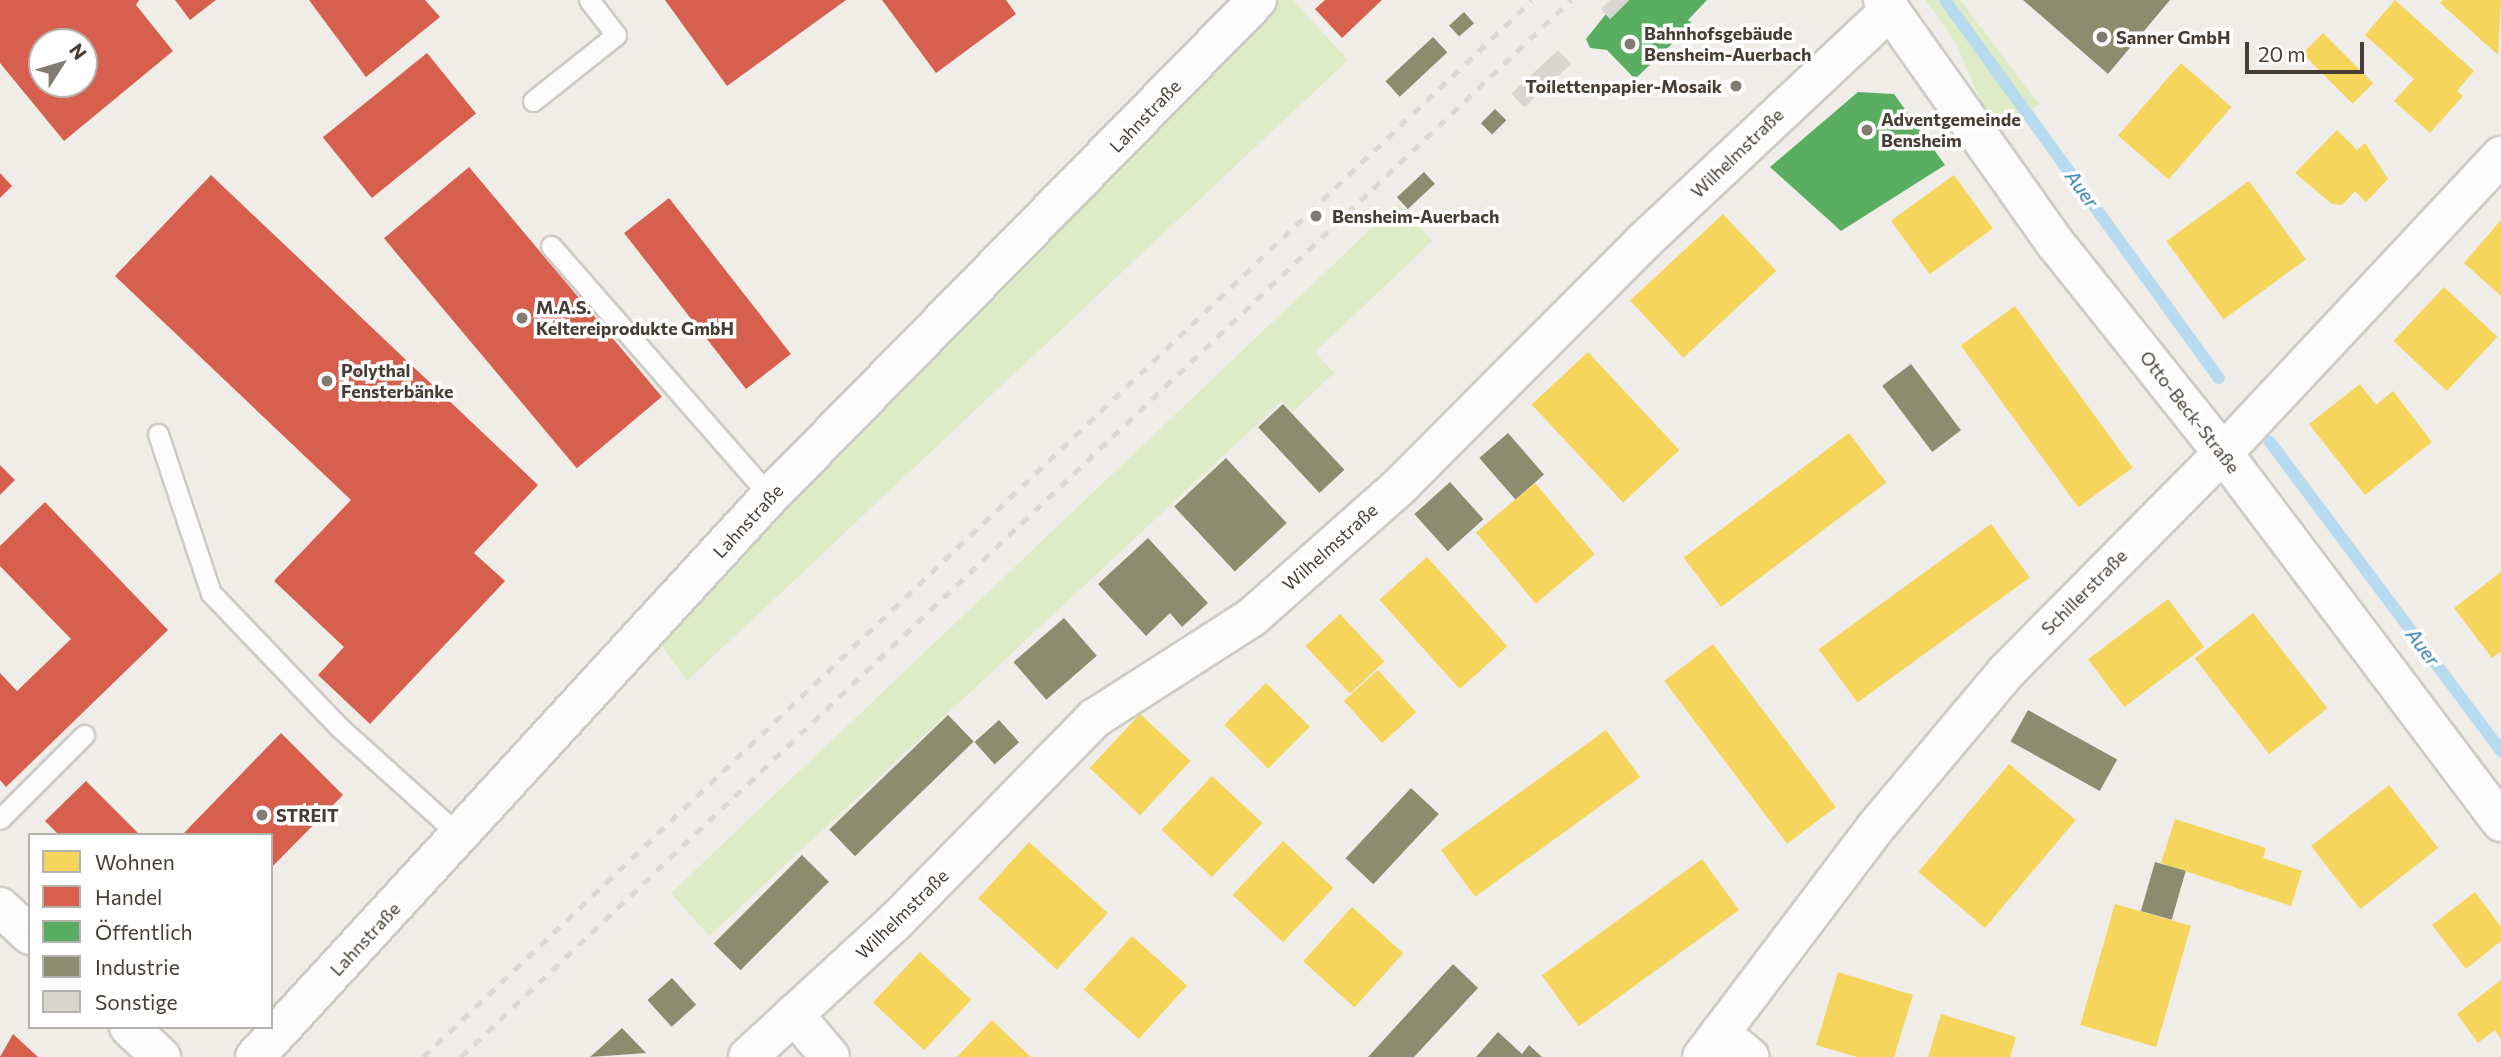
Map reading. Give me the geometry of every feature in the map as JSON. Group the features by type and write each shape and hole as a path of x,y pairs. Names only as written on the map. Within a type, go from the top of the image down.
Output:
{"street":[{"name":"Lahnstraße","path":"255,1057 461,837 771,496 1257,0"},
{"name":"Otto-Beck-Straße","path":"1887,5 2056,244 2224,453 2501,822"},
{"name":"Wilhelmstraße","path":"748,1057 994,826 1095,718 1251,618 1400,486 1643,242 1887,5"},
{"name":"Schillerstraße","path":"1711,1045 1877,827 2007,672 2224,453 2501,156"},
{"path":"0,907 28,933"},
{"path":"794,1014 830,1057"},
{"path":"131,1029 161,1057"},
{"path":"1711,1045 1750,1057"}],"lane":[{"path":"533,101 616,35 589,0"},
{"path":"551,246 771,496"},
{"path":"158,434 211,593 339,727 461,837"},
{"path":"0,819 83,735"}],"green space":[{"path":"1273,0 1293,0 1348,60 687,681 658,640"},
{"path":"1925,0 1960,0 2039,104 1996,138 1956,43"},
{"path":"1398,203 1432,241 1315,352 1334,373 1293,412 1282,401 709,936 671,893"}],"building: Wohnen":[{"path":"2395,0 2474,71 2457,91 2463,96 2430,133 2394,101 2414,79 2365,35"},
{"path":"2443,0 2501,0 2498,55 2440,3"},
{"path":"2323,33 2373,83 2353,104 2302,54"},
{"path":"2181,63 2232,107 2169,179 2118,135"},
{"path":"2337,130 2357,150 2365,143 2388,179 2366,202 2355,191 2342,205 2332,204 2295,173"},
{"path":"1954,175 1993,228 1930,274 1891,221"},
{"path":"2249,181 2306,259 2223,319 2166,241"},
{"path":"1723,214 1776,271 1683,358 1630,301"},
{"path":"2501,220 2501,296 2464,263"},
{"path":"2444,287 2497,337 2447,391 2394,341"},
{"path":"2015,306 2133,468 2078,507 1961,345"},
{"path":"1588,352 1679,450 1623,503 1532,405"},
{"path":"2360,384 2376,405 2393,391 2432,442 2365,495 2309,424"},
{"path":"1849,433 1886,483 1721,607 1684,558"},
{"path":"1535,483 1595,554 1536,604 1476,532"},
{"path":"1991,524 2030,577 1857,703 1819,649"},
{"path":"1427,557 1507,646 1460,689 1379,600"},
{"path":"2501,572 2501,651 2492,658 2454,608"},
{"path":"2168,599 2204,647 2124,707 2088,659"},
{"path":"2253,613 2327,708 2269,754 2195,659"},
{"path":"1340,614 1384,662 1350,694 1306,646"},
{"path":"1713,644 1836,807 1787,844 1664,681"},
{"path":"1378,670 1416,712 1382,743 1344,701"},
{"path":"1266,683 1310,727 1268,769 1224,725"},
{"path":"1140,714 1190,761 1140,815 1090,768"},
{"path":"1606,730 1640,777 1475,897 1441,850"},
{"path":"2009,764 2076,820 1985,928 1918,872"},
{"path":"1212,776 1262,823 1212,877 1162,830"},
{"path":"2389,785 2438,848 2360,909 2311,846"},
{"path":"2175,819 2266,848 2263,858 2302,871 2291,906 2161,863"},
{"path":"1283,841 1333,888 1283,942 1233,895"},
{"path":"1029,842 1108,913 1057,969 978,898"},
{"path":"1702,859 1739,910 1579,1026 1542,975"},
{"path":"2475,892 2501,927 2501,941 2466,969 2432,925"},
{"path":"2115,904 2191,926 2156,1047 2080,1025"},
{"path":"1352,907 1403,953 1354,1007 1303,961"},
{"path":"1132,936 1187,986 1139,1039 1084,990"},
{"path":"920,952 971,1000 924,1050 873,1002"},
{"path":"1838,972 1913,995 1894,1057 1857,1057 1816,1045"},
{"path":"2501,980 2501,1039 2495,1030 2478,1043 2457,1014"},
{"path":"1941,1014 2016,1037 2010,1057 1928,1057"},
{"path":"992,1020 1018,1045 1031,1057 957,1057"}],"building: Handel":[{"path":"0,0 139,0 136,5 173,51 64,141 29,98 98,98 98,28 28,28 28,97 0,63"},
{"path":"175,0 216,0 190,20"},
{"path":"309,0 425,0 440,17 366,77"},
{"path":"665,0 846,0 727,86"},
{"path":"882,0 1006,0 1016,14 936,73"},
{"path":"1325,0 1382,0 1342,38 1315,9"},
{"path":"427,53 476,114 372,198 323,137"},
{"name":"M.A.S. Keltereiprodukte GmbH","path":"469,167 662,397 577,468 384,238"},
{"path":"0,173 12,186 0,198"},
{"name":"Polythal Fensterbänke","path":"211,175 538,485 474,553 505,581 370,724 318,675 344,647 274,581 351,500 115,276"},
{"path":"669,198 791,354 746,389 624,233"},
{"path":"0,465 15,480 0,495"},
{"path":"45,502 168,630 6,787 0,780 0,673 17,691 71,639 0,566 0,546"},
{"name":"STREIT","path":"281,733 343,795 273,866 273,833 184,833"},
{"path":"86,781 138,833 57,833 45,821"},
{"path":"13,1034 38,1057 0,1057"}],"building: Öffentlich":[{"name":"Bahnhofsgebäude Bensheim-Auerbach","path":"1629,0 1707,0 1688,20 1693,24 1635,79 1607,50 1590,48 1586,39 1606,14 1610,19"},
{"name":"Adventgemeinde Bensheim","path":"1858,92 1894,94 1945,165 1841,231 1770,167"}],"building: Industrie":[{"name":"Sanner GmbH","path":"2023,0 2170,0 2108,74"},
{"path":"1464,12 1474,23 1459,37 1449,25"},
{"path":"1433,37 1447,52 1400,97 1385,81"},
{"path":"1495,109 1506,120 1492,134 1481,123"},
{"path":"1424,172 1435,184 1408,209 1397,197"},
{"path":"1911,364 1961,430 1932,452 1882,386"},
{"path":"1283,404 1344,470 1320,493 1258,427"},
{"path":"1508,433 1544,475 1515,499 1479,458"},
{"path":"1226,458 1287,523 1235,572 1174,506"},
{"path":"1450,482 1483,519 1448,551 1414,514"},
{"path":"1148,538 1208,603 1182,627 1170,613 1146,636 1098,584"},
{"path":"1064,618 1097,656 1046,700 1013,662"},
{"path":"2028,710 2117,759 2100,791 2011,741"},
{"path":"948,715 974,742 855,856 829,830"},
{"path":"999,720 1019,742 995,764 974,742"},
{"path":"1411,788 1439,814 1373,884 1346,858"},
{"path":"802,855 829,882 740,970 714,943"},
{"path":"2155,862 2186,871 2172,920 2141,911"},
{"path":"1453,964 1478,988 1414,1057 1368,1057"},
{"path":"672,978 696,1005 672,1027 647,1000"},
{"path":"622,1028 646,1053 590,1057 599,1049"},
{"path":"1498,1032 1522,1054 1529,1045 1542,1057 1476,1057"}],"building: Sonstige":[{"path":"1610,0 1629,0 1610,19 1601,9"},
{"path":"1558,50 1571,64 1524,108 1511,94"}],"waterway":[{"name":"Auer","path":"1945,0 2219,378"},
{"name":"Auer","path":"2270,442 2501,751"}],"railway":[{"path":"423,1057 1532,0"},
{"path":"461,1057 1571,0"}],"place":[{"name":"Sanner GmbH","path":"2102,37"},
{"name":"Bahnhofsgebäude Bensheim-Auerbach","path":"1630,44"},
{"name":"Toilettenpapier-Mosaik","path":"1736,86"},
{"name":"Adventgemeinde Bensheim","path":"1867,130"},
{"name":"Bensheim-Auerbach","path":"1316,216"},
{"name":"M.A.S. Keltereiprodukte GmbH","path":"522,318"},
{"name":"Polythal Fensterbänke","path":"327,381"},
{"name":"STREIT","path":"262,815"}]}
